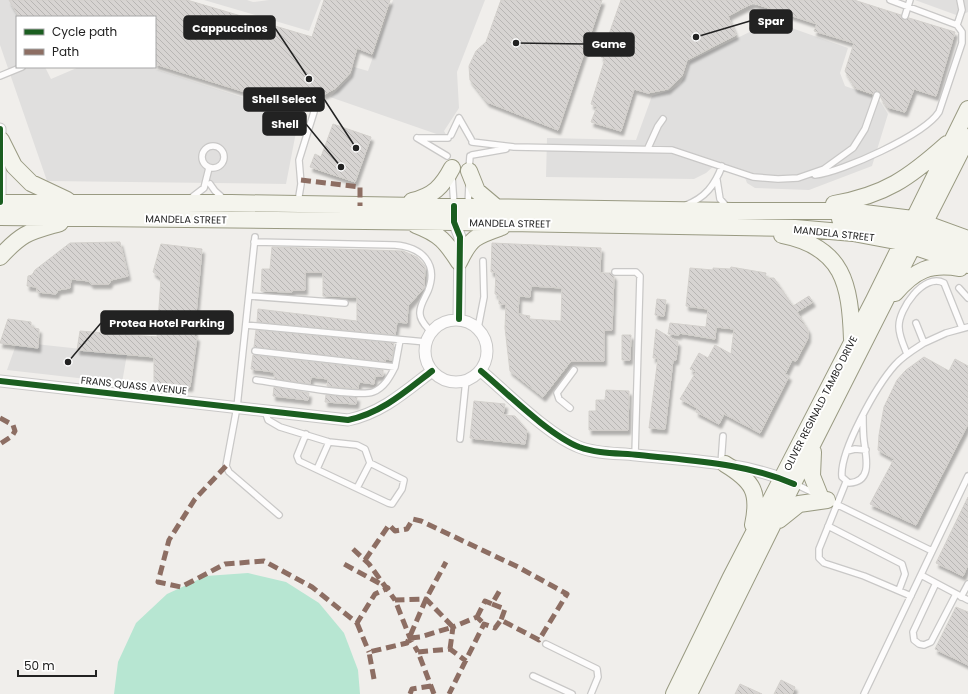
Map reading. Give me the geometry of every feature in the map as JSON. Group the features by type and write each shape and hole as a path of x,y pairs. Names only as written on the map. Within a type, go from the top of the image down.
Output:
{"main road":[{"name":"OLIVER REGINALD TAMBO DRIVE","path":"689,694 774,524 788,481 852,341 907,241 920,224 961,137 968,108"},
{"path":"0,257 16,239 75,210 57,197 31,183 14,166 1,134"},
{"path":"795,211 849,201 878,193 910,175 961,137"},
{"path":"390,205 419,199 433,194 445,181 451,161"},
{"path":"470,161 477,191 496,207"},
{"name":"MANDELA STREET","path":"0,202 75,210 406,222 795,228 853,233 907,241 968,264"},
{"name":"MANDELA STREET","path":"0,217 75,210 184,203 863,212 920,224 968,239"},
{"path":"795,211 898,230 907,241"},
{"path":"406,222 438,235 447,244 459,262 466,248 473,239 511,224"},
{"path":"920,224 933,239 968,255"},
{"path":"737,227 803,240 822,251 832,260 841,272 847,285 851,308 852,341"},
{"name":"OLIVER REGINALD TAMBO DRIVE","path":"674,694 750,540 814,441 881,311 907,241"},
{"path":"881,311 907,280 919,272 933,267 949,266 968,268"},
{"path":"774,524 799,504 828,500 812,476 814,441"},
{"path":"723,464 745,478 755,492 756,505 750,540"}],"street":[{"path":"0,202 1,134"},
{"path":"459,319 461,206"},
{"path":"459,319 470,322 478,328 488,344 488,354 481,371 466,380 451,382 440,378 432,371 425,357 429,337 441,323 459,319"},
{"name":"FRANS QUASS AVENUE","path":"0,381 339,419 357,418 382,408 432,371"},
{"path":"481,371 552,430 569,442 588,450 723,464 760,471 788,481"}],"lane":[{"path":"461,206 451,161 417,138 450,137 460,118 472,141 514,147 648,148 672,150 753,177 768,179 789,179 832,172 853,164 894,144 933,121 945,99 962,43 962,32 957,25 890,0"},
{"path":"905,16 910,0"},
{"path":"957,25 962,10 960,0"},
{"path":"0,76 20,68"},
{"path":"806,176 835,163 853,148 865,129 877,95"},
{"path":"298,204 301,184 299,160 314,112"},
{"path":"648,148 658,126 664,119"},
{"path":"216,146 222,151 224,159 222,164 217,168 209,168 203,164 201,156 205,149 216,146"},
{"path":"461,206 470,161 514,147"},
{"path":"672,210 693,202 704,195 717,180 722,166"},
{"path":"184,203 201,192 209,168"},
{"path":"717,180 720,199 733,211"},
{"path":"210,184 221,198 231,203"},
{"path":"246,325 400,340 429,337 420,314 420,308 428,290 430,269 424,256 416,249 395,246 254,240 238,407 226,466 229,472 279,515"},
{"path":"478,328 484,296 483,261"},
{"path":"616,272 636,272 640,276 635,455"},
{"path":"846,482 842,477 842,468 847,451 863,416 888,374 907,354 924,343 965,328 944,283 936,281 920,287 910,297 899,325 907,354"},
{"path":"959,288 968,298"},
{"path":"249,296 345,303"},
{"path":"916,323 924,343"},
{"path":"256,380 355,393 372,393 388,381 395,367 400,340"},
{"path":"255,351 395,367"},
{"path":"570,408 559,399 557,393 574,370"},
{"path":"460,439 466,380"},
{"path":"265,411 266,417 273,423 329,442 361,446 368,453 370,463 357,488"},
{"path":"863,416 868,466 862,478 856,482 846,482 828,500 828,526 818,555 821,561 899,590 911,596"},
{"path":"306,434 297,458 300,461 391,504 396,500 402,489 404,483 403,479 370,463"},
{"path":"723,436 723,464"},
{"path":"317,469 329,442"},
{"path":"847,451 855,449 866,450"},
{"path":"864,694 968,476"},
{"path":"788,481 932,552"},
{"path":"828,526 902,564 905,574 899,590"},
{"path":"921,575 968,600"},
{"path":"936,583 913,632 914,640 919,644 926,645 931,642 959,595 968,584"},
{"path":"546,644 597,669 598,677 591,694"},
{"path":"533,676 572,694"}],"green space":[{"path":"248,573 286,582 319,603 344,633 358,670 360,694 114,694 118,662 136,623 167,594 206,576"}],"shaded area":[{"path":"0,0 13,0 21,16 16,16 16,68 46,68 51,79 77,68 152,68 278,109 285,96 302,101 286,184 47,181 0,45"},
{"path":"204,0 247,0 253,2 269,0 321,0 309,31"},
{"path":"393,0 485,0 457,72 459,108 444,131 448,138 330,97 351,77 354,67 368,71"},
{"path":"915,0 968,0 968,12 959,16"},
{"path":"772,21 848,48 840,73 845,86 878,98 888,114 872,166 809,190 755,188 747,183 744,175 716,164 706,173 694,179 546,177 547,138 636,140 652,96 671,90 680,84 686,74 690,61"},
{"path":"17,342 127,354 122,383 7,370"}],"building":[{"path":"9,0 187,0 312,37 324,0 390,0 372,54 357,48 350,73 336,88 323,95 299,92 280,86 274,101 156,64 156,16 18,16"},
{"path":"501,0 602,0 558,130 487,102 470,80 469,66 476,51 486,42"},
{"path":"621,0 854,0 901,15 903,20 909,18 955,32 936,96 914,89 905,112 887,107 881,98 879,91 876,91 873,94 855,88 845,71 854,43 814,31 817,24 753,3 728,16 736,35 687,60 682,76 668,89 648,93 634,89 621,131 591,122 597,107 591,104 605,59 601,57"},
{"path":"333,124 371,137 355,182 310,167 315,154 321,157"},
{"path":"120,242 128,276 111,280 109,284 91,284 89,281 71,279 70,288 58,290 56,294 37,292 37,287 27,286 28,276 32,275 35,270 70,243"},
{"path":"492,243 601,248 600,273 611,273 614,276 612,330 604,330 604,361 571,361 543,397 510,371 505,328 506,304 499,304 499,295 495,294 496,272 491,272","holes":["531,286 562,288 561,321 529,319 530,316 518,314 519,296 530,297"]},
{"path":"161,244 202,249 194,336 197,337 190,387 154,384 154,357 77,350 80,331 157,337 161,278 153,272"},
{"path":"272,247 403,251 417,257 425,266 424,288 408,306 407,323 397,322 395,335 257,322 258,309 357,321 357,297 323,296 323,272 305,272 305,290 292,290 292,292 261,291 262,269 270,269"},
{"path":"731,267 766,273 765,278 774,278 793,306 809,296 813,302 797,312 808,330 808,338 796,361 792,360 785,374 789,376 760,433 724,414 719,424 696,412 697,408 680,399 696,372 690,369 699,353 708,358 715,345 731,354 734,329 716,327 715,339 679,333 679,335 668,334 670,323 706,327 708,309 686,306 690,268 713,270 713,268 730,269"},
{"path":"657,299 666,300 664,316 655,315"},
{"path":"8,319 31,322 31,327 39,329 38,348 0,343"},
{"path":"656,329 678,342 676,360 673,360 665,429 649,428 658,358 653,358"},
{"path":"256,330 394,343 392,360 385,359 385,362 254,347"},
{"path":"622,335 631,335 630,360 622,360"},
{"path":"253,355 383,370 383,376 375,376 374,384 359,382 358,389 327,386 328,379 311,377 310,384 275,379 274,372 251,369"},
{"path":"924,357 949,371 955,359 968,366 968,424 916,525 870,504 894,459 878,450 884,407 897,380 906,370"},
{"path":"274,387 309,393 308,400 273,396"},
{"path":"606,390 629,391 628,430 589,430 589,411 596,411 596,400 605,400"},
{"path":"326,395 357,397 356,404 325,402"},
{"path":"474,401 505,404 503,415 515,416 527,430 525,444 470,438"},
{"path":"968,497 968,565 963,576 936,563"},
{"path":"956,607 968,612 968,665 935,649"},
{"path":"781,680 795,687 792,694 774,694"},
{"path":"740,684 762,694 735,694"}],"marked path":[{"path":"301,180 360,187 360,206"},
{"path":"0,418 13,425 15,431 12,436 0,444"},
{"path":"226,466 195,499 169,540 158,582 181,587 225,564 264,561 312,587 357,623 375,594 388,588 344,564"},
{"path":"365,560 389,525 395,531 407,529 413,519 421,521 518,567 567,594 539,640 501,620 495,628 484,624 449,694"},
{"path":"353,549 369,564 395,600"},
{"path":"374,679 369,652 407,643 426,599 446,562"},
{"path":"477,617 485,601 492,604 500,590"},
{"path":"410,638 420,637 453,627 426,599 395,600 410,638 418,652"},
{"path":"492,604 505,609 501,620"},
{"path":"450,649 453,627 477,617 484,624"},
{"path":"357,623 369,652"},
{"path":"434,694 418,652 450,649 466,661"},
{"path":"410,694 412,689 431,686"}],"cycle path":[{"path":"0,129 0,202"},
{"path":"454,206 454,222 460,237 459,319"},
{"path":"0,381 348,420 360,417 383,407 432,371"},
{"path":"481,371 542,423 567,441 579,447 601,452 698,461 737,467 757,471 794,484"}],"place":[{"name":"Spar","path":"696,37"},
{"name":"Game","path":"516,43"},
{"name":"Cappuccinos","path":"309,79"},
{"name":"Shell Select","path":"356,148"},
{"name":"Shell","path":"341,167"},
{"name":"Protea Hotel Parking","path":"68,362"}]}
